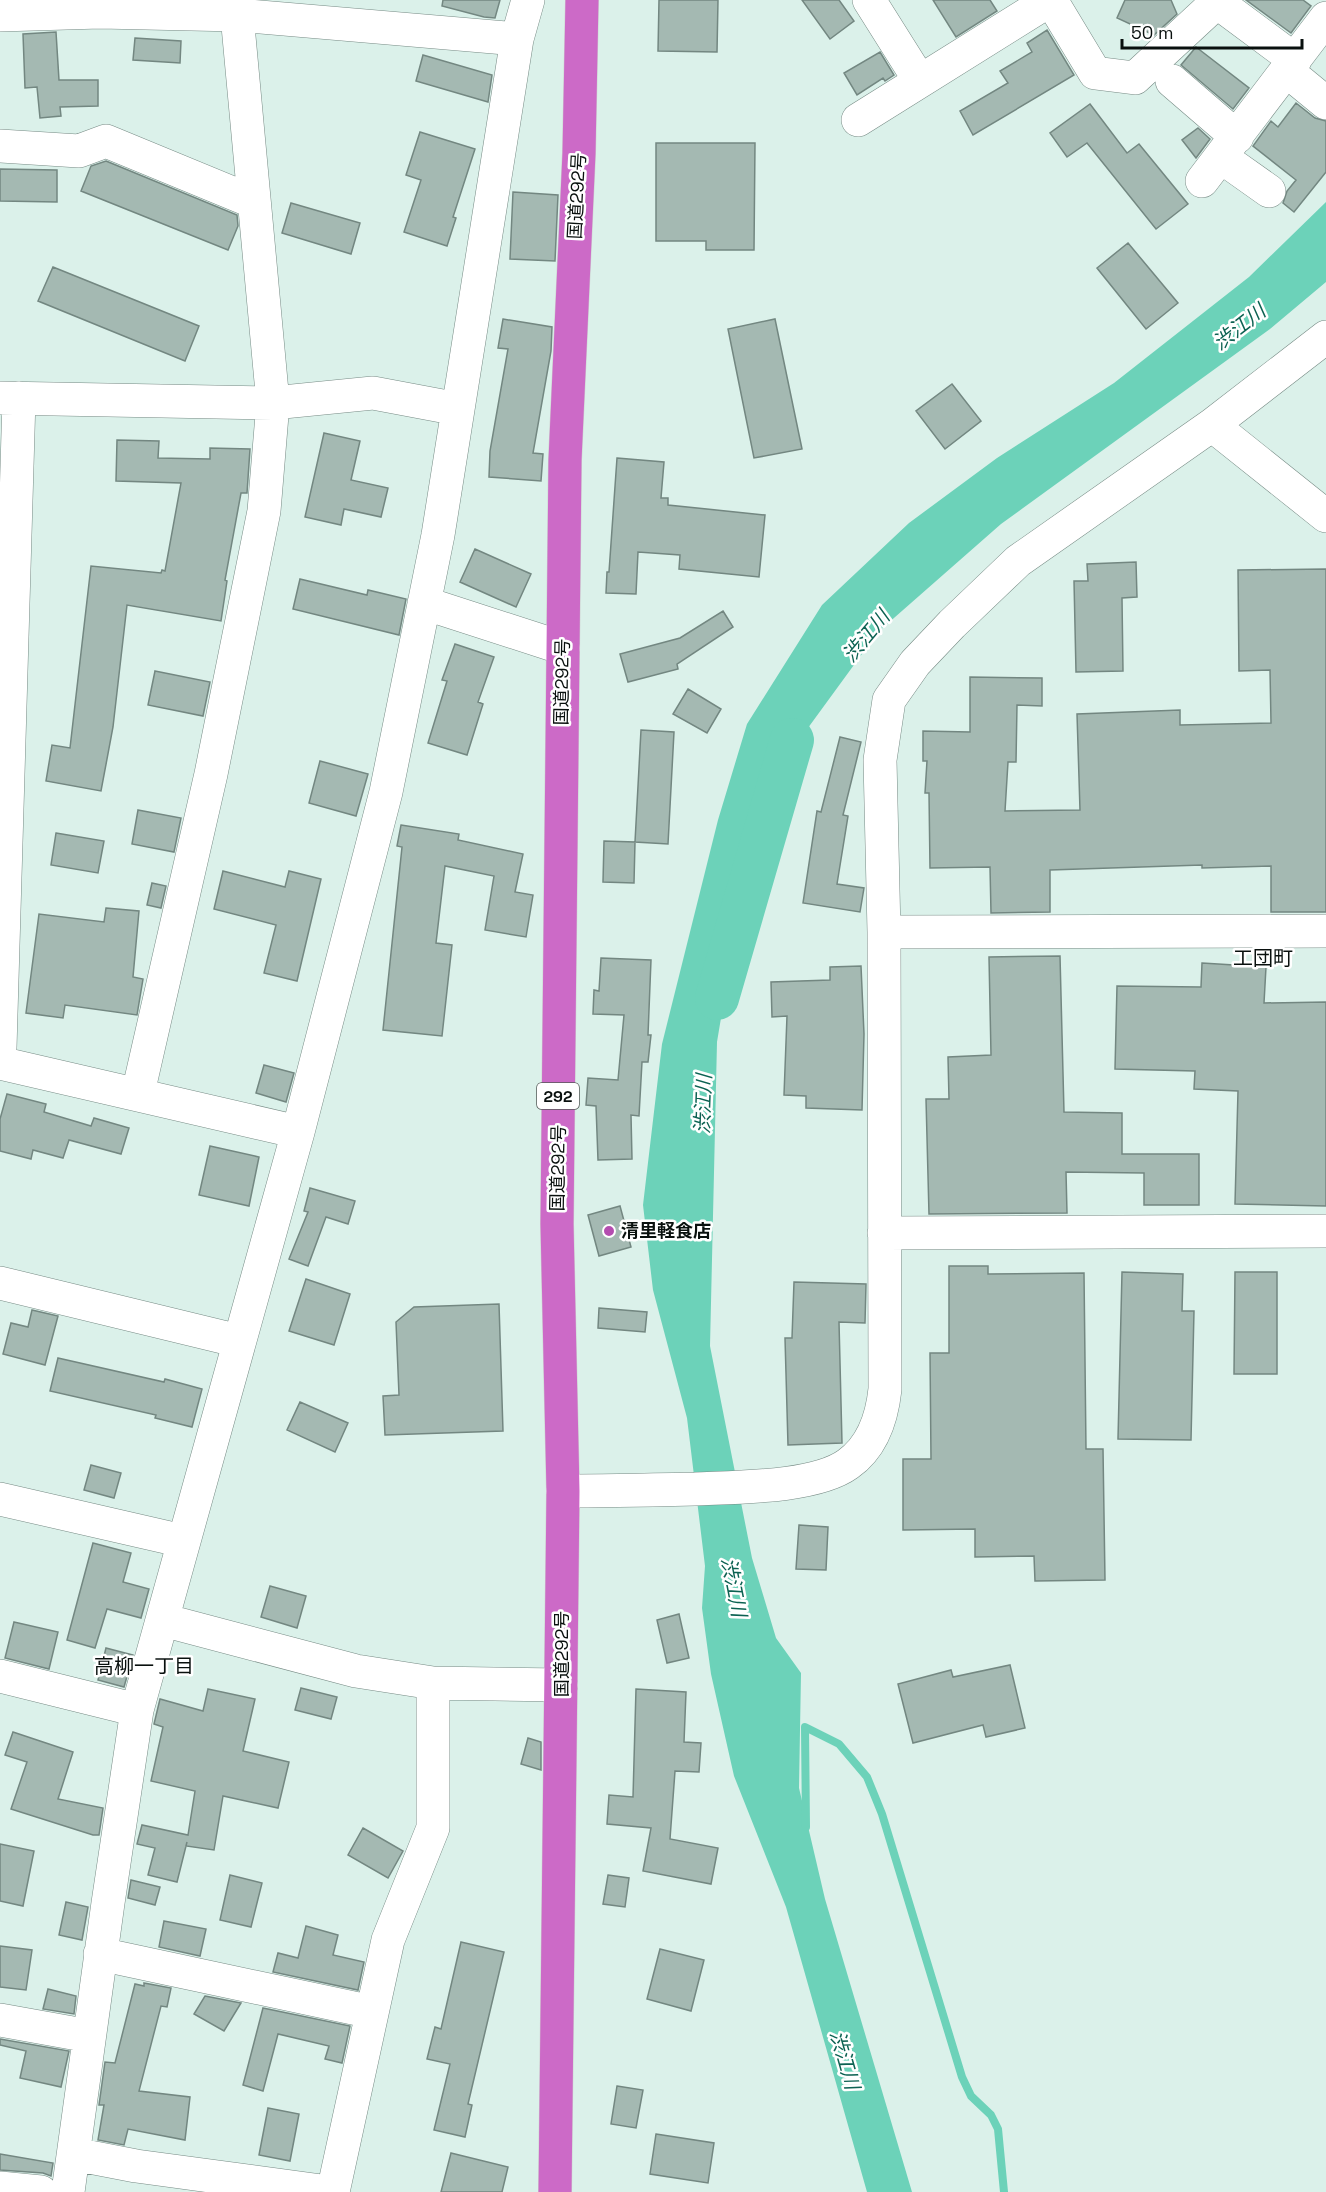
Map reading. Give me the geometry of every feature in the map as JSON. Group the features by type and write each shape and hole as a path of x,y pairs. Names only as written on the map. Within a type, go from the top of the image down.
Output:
{"highway":[{"name":"国道292号","path":"555,2192 562,1491 557,1224 565,460 579,153 582,0"}],"street":[{"path":"68,2192 136,1710 298,1132 386,792 438,535 517,39 528,0"},
{"path":"869,0 920,81"},
{"path":"858,120 1050,0 1095,73 1135,78 1217,2 1291,65 1326,103"},
{"path":"0,15 100,6 237,15 517,39"},
{"path":"138,1094 211,774 264,511 273,403 237,15"},
{"path":"1220,158 1326,18"},
{"path":"1172,81 1220,158 1269,191"},
{"path":"0,146 80,151 106,141 254,202"},
{"path":"562,1491 765,1486 817,1477 847,1465 864,1448 875,1432 883,1408 885,1389 884,932 880,760 889,700 915,663 1018,561 1212,425 1326,337"},
{"path":"0,1048 10,398 273,403 374,393 458,409"},
{"path":"1212,425 1326,516"},
{"path":"424,603 563,648"},
{"path":"884,932 1326,931"},
{"path":"0,1063 298,1132"},
{"path":"884,1233 1326,1232"},
{"path":"0,1283 239,1341"},
{"path":"0,1499 183,1541"},
{"path":"163,1620 356,1671 433,1683 561,1685"},
{"path":"0,1676 136,1710"},
{"path":"74,2154 136,2166 331,2192 388,1940 433,1828 433,1683"},
{"path":"100,1954 372,2012"},
{"path":"0,2020 89,2037"},
{"path":"0,2188 41,2192"}],"water":[{"path":"1326,202 1326,282 1270,329 1001,524 878,632 805,732 747,862 717,1042 710,1346 752,1558 776,1638 801,1673 799,1788 825,1899 912,2192 867,2192 786,1907 734,1776 711,1674 702,1608 705,1566 687,1418 653,1290 643,1205 662,1044 718,820 747,724 822,605 909,523 997,458 1114,383 1249,277"}],"building":[{"path":"443,0 500,0 495,18 442,6"},
{"path":"659,0 718,0 717,52 658,51"},
{"path":"802,0 839,0 854,21 830,39"},
{"path":"933,0 990,0 997,11 956,37"},
{"path":"1125,0 1171,0 1177,14 1154,35 1117,18"},
{"path":"1246,0 1303,0 1311,6 1291,33"},
{"path":"1047,30 1074,75 973,135 960,111 1008,83 1000,71 1032,52 1027,43"},
{"path":"56,32 59,80 98,80 98,106 60,107 61,116 40,118 37,87 25,88 23,34"},
{"path":"135,38 181,41 180,63 133,60"},
{"path":"1196,47 1249,88 1233,109 1181,65"},
{"path":"880,52 894,75 885,81 883,78 857,95 844,73"},
{"path":"423,55 492,75 488,102 416,81"},
{"path":"1296,103 1315,118 1326,121 1326,172 1294,212 1283,203 1287,191 1296,180 1253,146 1271,121 1278,127"},
{"path":"1090,104 1127,153 1139,144 1188,204 1156,229 1087,143 1067,157 1050,133"},
{"path":"1198,128 1210,139 1196,158 1182,140"},
{"path":"420,132 475,149 453,217 456,218 447,246 404,232 421,180 406,175"},
{"path":"656,143 755,143 754,250 706,250 706,241 656,241"},
{"path":"106,161 237,215 238,226 228,250 81,191 91,166"},
{"path":"0,169 57,170 57,202 0,201"},
{"path":"513,192 558,195 555,261 510,259"},
{"path":"291,203 360,223 351,254 282,233"},
{"path":"1128,243 1178,303 1146,329 1097,268"},
{"path":"53,267 199,326 185,361 38,301"},
{"path":"503,319 552,327 551,351 533,453 543,454 541,481 489,477 490,451 508,349 498,348"},
{"path":"775,319 802,449 754,458 728,329"},
{"path":"952,384 981,421 945,449 916,411"},
{"path":"324,433 360,441 351,480 388,488 381,517 344,509 341,525 305,517"},
{"path":"117,440 159,441 158,458 210,459 210,448 250,449 247,493 241,493 225,580 227,581 221,621 127,605 113,727 101,791 46,781 52,745 70,748 91,566 161,573 162,570 165,571 181,483 116,481"},
{"path":"617,458 664,462 661,498 668,498 668,505 765,515 759,577 679,569 680,555 638,552 636,594 606,593"},
{"path":"475,549 531,574 516,607 460,582"},
{"path":"1136,562 1137,597 1122,598 1123,671 1076,672 1074,581 1088,581 1087,564"},
{"path":"1326,569 1326,912 1271,912 1271,866 1202,868 1202,865 1050,870 1050,912 991,913 990,867 930,868 929,793 925,793 927,761 923,761 923,731 970,732 970,677 1042,678 1042,706 1017,705 1016,762 1008,762 1005,811 1080,810 1077,714 1180,710 1180,725 1271,723 1270,670 1239,671 1238,570"},
{"path":"300,579 367,595 368,590 406,599 399,635 293,609"},
{"path":"723,611 733,627 677,664 678,669 628,682 620,654 680,638"},
{"path":"455,644 494,657 478,702 483,704 467,755 428,743 447,681 442,680"},
{"path":"155,671 210,682 203,716 148,705"},
{"path":"688,689 721,709 707,733 673,714"},
{"path":"641,730 674,732 668,844 635,842"},
{"path":"840,737 861,742 843,815 848,816 837,884 864,888 860,912 803,903 817,811 821,812"},
{"path":"320,761 368,774 356,816 309,803"},
{"path":"138,810 181,818 174,852 132,844"},
{"path":"401,825 459,834 458,840 523,854 515,892 533,895 526,937 485,930 494,876 445,866 436,943 452,945 442,1036 383,1030 402,847 397,846"},
{"path":"56,833 104,841 98,873 51,865"},
{"path":"604,841 635,842 634,883 603,882"},
{"path":"223,871 285,887 289,871 321,879 297,981 264,973 276,925 214,909"},
{"path":"152,883 166,886 161,908 147,905"},
{"path":"106,908 139,911 133,977 143,979 137,1015 65,1005 63,1018 26,1013 39,914 104,922"},
{"path":"1060,956 1064,1112 1122,1113 1122,1154 1199,1154 1199,1205 1144,1205 1144,1173 1066,1172 1067,1213 929,1214 926,1099 949,1099 948,1057 991,1055 989,957"},
{"path":"601,958 651,960 648,1035 651,1035 648,1062 642,1062 639,1116 631,1115 632,1159 598,1160 596,1106 586,1105 588,1078 618,1080 624,1015 593,1014 594,990 599,991"},
{"path":"1202,963 1266,967 1264,1003 1326,1002 1326,1206 1235,1204 1238,1091 1194,1089 1195,1071 1115,1069 1117,986 1201,987"},
{"path":"861,966 864,1034 862,1110 806,1108 806,1096 784,1095 787,1016 772,1017 771,982 830,980 830,967"},
{"path":"264,1065 294,1073 286,1102 256,1093"},
{"path":"7,1094 46,1104 44,1112 91,1126 94,1118 129,1128 121,1154 69,1140 63,1158 33,1150 31,1159 0,1151 0,1119"},
{"path":"210,1146 259,1157 249,1206 199,1195"},
{"path":"310,1188 355,1201 348,1224 326,1217 308,1266 289,1259 308,1212 304,1211"},
{"name":"清里軽食店","path":"620,1206 631,1247 599,1256 588,1215"},
{"path":"949,1266 988,1266 988,1274 1084,1273 1086,1449 1103,1449 1105,1580 1035,1581 1034,1556 975,1557 975,1529 903,1530 903,1459 931,1459 930,1353 949,1353"},
{"path":"1122,1272 1183,1274 1182,1311 1194,1311 1191,1440 1118,1439"},
{"path":"1235,1272 1277,1272 1277,1374 1234,1374"},
{"path":"306,1279 350,1294 334,1345 289,1331"},
{"path":"794,1282 866,1284 865,1323 839,1322 842,1443 788,1445 785,1338 792,1338"},
{"path":"499,1304 503,1431 385,1435 383,1396 399,1395 396,1322 414,1307"},
{"path":"599,1308 647,1312 645,1332 598,1328"},
{"path":"32,1310 58,1316 45,1365 3,1354 11,1323 28,1327"},
{"path":"58,1358 164,1382 165,1379 202,1389 192,1427 155,1418 156,1415 50,1391"},
{"path":"300,1402 348,1423 335,1452 287,1430"},
{"path":"91,1465 121,1473 114,1498 84,1490"},
{"path":"799,1525 828,1527 826,1570 796,1569"},
{"path":"93,1543 131,1553 123,1582 149,1589 141,1618 107,1609 95,1648 67,1640"},
{"path":"270,1586 306,1596 297,1628 261,1617"},
{"path":"679,1614 689,1658 667,1663 657,1620"},
{"path":"14,1622 58,1632 49,1669 5,1658"},
{"path":"106,1648 133,1655 124,1687 98,1680"},
{"path":"1010,1665 1025,1728 986,1737 983,1725 913,1743 898,1684 951,1670 953,1677"},
{"path":"301,1688 337,1697 331,1719 295,1710"},
{"path":"208,1689 255,1699 243,1751 289,1762 278,1808 223,1796 214,1850 186,1846 177,1882 148,1875 155,1848 137,1844 142,1825 188,1835 195,1791 151,1781 163,1727 154,1724 160,1699 203,1711"},
{"path":"636,1689 686,1692 684,1742 701,1743 699,1772 675,1771 670,1839 718,1848 711,1884 643,1871 651,1828 607,1824 609,1795 633,1797"},
{"path":"13,1732 73,1752 58,1799 103,1808 99,1835 11,1809 27,1762 5,1755"},
{"path":"528,1738 541,1742 541,1770 521,1764"},
{"path":"363,1828 403,1851 388,1878 348,1855"},
{"path":"0,1844 34,1851 23,1906 0,1901"},
{"path":"230,1875 262,1883 251,1927 220,1920"},
{"path":"608,1875 629,1878 625,1907 603,1904"},
{"path":"131,1880 160,1887 155,1905 128,1898"},
{"path":"66,1902 88,1907 82,1940 59,1935"},
{"path":"164,1921 206,1929 200,1956 159,1947"},
{"path":"306,1926 338,1935 333,1955 364,1962 358,1990 273,1972 278,1953 298,1958"},
{"path":"461,1942 504,1952 468,2104 472,2105 465,2137 434,2130 450,2064 427,2059 435,2027 441,2029"},
{"path":"0,1946 32,1950 26,1990 0,1987"},
{"path":"660,1949 704,1960 691,2011 647,1999"},
{"path":"144,1983 171,1988 167,2007 161,2006 139,2091 190,2097 185,2140 128,2129 124,2145 98,2140 104,2105 99,2105 105,2062 115,2063 135,1984 144,1986"},
{"path":"48,1989 76,1996 74,2014 43,2009"},
{"path":"205,1996 241,2003 224,2031 194,2014"},
{"path":"263,2008 350,2026 342,2063 325,2059 329,2046 278,2034 263,2091 243,2085"},
{"path":"0,2039 69,2051 61,2087 20,2078 26,2051 0,2045"},
{"path":"617,2086 643,2090 636,2128 611,2124"},
{"path":"268,2108 299,2114 290,2161 259,2155"},
{"path":"656,2134 714,2143 708,2183 650,2174"},
{"path":"451,2153 508,2167 502,2192 441,2192"},
{"path":"0,2154 53,2163 51,2176 43,2173 0,2170"}],"waterway":[{"name":"渋江川","path":"717,998 792,740"},
{"path":"806,1827 805,1727 839,1744 867,1777 882,1814 962,2077 971,2096 991,2115 998,2129 1004,2192"}],"place":[{"name":"清里軽食店","path":"609,1231"}],"district":[{"name":"工団町","path":"1263,958"},
{"name":"高柳一丁目","path":"144,1666"}]}
